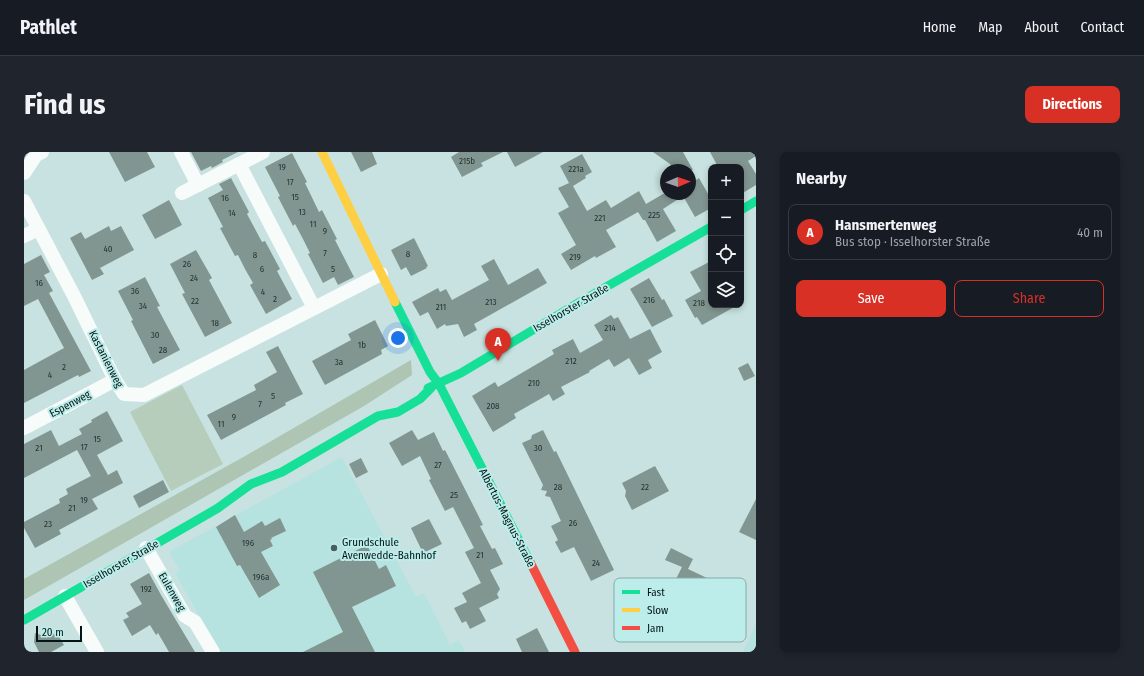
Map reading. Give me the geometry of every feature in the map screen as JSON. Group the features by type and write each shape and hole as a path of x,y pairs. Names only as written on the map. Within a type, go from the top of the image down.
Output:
{"street":[{"path":"24,173 36,155 42,152"},
{"path":"181,152 198,185"},
{"path":"182,193 263,152"},
{"name":"Albertus-Magnus-Straße","path":"322,152 430,372 435,386 575,652"},
{"path":"239,164 314,308"},
{"name":"Kastanienweg","path":"24,201 124,394 144,395 381,274"},
{"path":"744,208 756,201"},
{"path":"24,236 38,229"},
{"name":"Isselhorster Straße","path":"378,416 398,412 420,399 435,386 461,373 578,303 708,229"},
{"name":"Espenweg","path":"24,428 116,380"},
{"name":"Isselhorster Straße","path":"420,388 435,386"},
{"name":"Isselhorster Straße","path":"24,620 146,548 218,508 251,484 281,472 378,416 386,407"},
{"name":"Isselhorster Straße","path":"261,490 281,472"},
{"name":"Isselhorster Straße","path":"218,508 250,496"},
{"name":"Eulenweg","path":"146,548 185,616 195,622 213,652"},
{"path":"66,596 97,652"}],"shaded area":[{"name":"Grundschule Avenwedde-Bahnhof","path":"342,457 416,597 424,593 450,645 459,640 465,652 220,652 175,573 180,570 169,552"},
{"path":"756,624 756,652 743,652"}],"green space":[{"path":"411,360 412,375 364,406 24,600 24,579 247,455"},
{"path":"182,385 223,464 171,491 130,412"}],"building":[{"path":"109,152 147,152 155,167 125,182"},
{"path":"191,152 238,152 222,160 223,162 212,168 211,166 201,171"},
{"path":"351,152 372,152 377,164 361,172"},
{"path":"459,152 503,152 481,163 483,166 462,177 451,157"},
{"path":"507,152 543,152 515,167"},
{"path":"653,152 683,152 690,164 670,164"},
{"path":"710,152 756,152 756,156 748,161 756,174 756,185 744,192 744,164 716,164"},
{"path":"292,153 307,182 305,183 319,212 322,210 354,277 338,285 334,277 323,283 308,254 310,253 303,239 295,224 293,226 278,197 280,196 265,167"},
{"path":"582,154 592,172 585,176 586,178 573,186 587,211 606,200 611,208 639,191 646,204 660,196 660,200 677,200 663,209 676,231 657,242 645,220 643,220 638,212 606,230 616,247 596,258 595,256 571,270 561,254 576,245 558,213 569,207 558,188 569,183 560,166"},
{"path":"231,178 249,212 247,214 262,242 265,241 280,269 277,271 292,299 266,314 250,285 253,283 238,255 235,256 220,228 223,227 208,198 223,190 219,184"},
{"path":"699,178 708,194 708,210 695,217 685,200 696,200 696,180"},
{"path":"169,200 182,225 155,239 142,215"},
{"path":"109,226 111,231 121,226 134,250 100,268 104,274 92,280 70,238 81,232 85,239"},
{"path":"414,238 428,266 426,267 427,268 411,276 406,267 401,270 391,250"},
{"path":"196,250 212,278 209,280 232,323 205,337 182,294 185,293 170,264"},
{"path":"41,255 50,272 44,275 53,291 49,293 91,371 79,377 78,375 24,403 24,370 64,348 38,299 24,306 24,264"},
{"path":"494,259 508,285 538,268 547,283 474,324 477,330 464,337 458,324 446,326 445,324 437,329 428,312 420,316 412,302 438,288 440,292 446,289 452,300 489,280 481,266"},
{"path":"708,263 708,308 733,308 702,325 697,317 695,318 685,300 701,291 690,272"},
{"path":"145,277 160,306 157,307 180,350 153,364 131,321 133,320 118,291"},
{"path":"649,278 662,300 664,299 673,316 652,327 630,289"},
{"path":"611,315 614,319 618,317 630,339 650,329 662,352 648,360 652,368 639,375 629,358 614,367 609,359 589,371 590,372 561,387 565,394 553,401 549,394 514,414 516,418 493,432 472,396 495,382 498,387 554,354 552,350 573,339 580,353 603,340 594,325"},
{"path":"375,320 388,346 381,350 382,354 325,385 312,361 351,340 348,334"},
{"path":"278,346 303,394 285,403 286,405 221,440 207,415 256,390 254,385 277,372 266,352"},
{"path":"748,363 755,376 744,381 738,368"},
{"path":"107,411 123,441 97,455 108,475 117,470 123,483 92,499 98,509 59,530 61,534 35,548 24,528 24,522 60,503 59,499 68,494 66,489 91,476 77,450 24,478 24,444 51,430 59,446 82,434 79,429"},
{"path":"412,430 418,440 434,432 443,451 445,450 483,525 480,526 492,549 495,548 503,564 490,570 500,589 497,594 499,598 479,608 486,621 470,629 466,621 462,623 454,608 467,602 462,593 481,583 465,552 474,548 453,507 445,511 429,480 431,479 420,456 402,466 389,443"},
{"path":"543,430 554,452 556,451 614,570 591,581 574,547 561,553 555,542 558,540 551,526 561,521 550,497 545,496 547,491 541,490 543,485 522,443 531,439 532,435"},
{"path":"361,458 368,472 356,478 349,464"},
{"path":"655,466 669,491 632,510 625,496 626,491 622,483"},
{"path":"163,480 169,492 139,508 133,496"},
{"path":"756,499 756,540 739,532"},
{"path":"235,515 244,532 262,521 265,526 280,518 286,531 271,538 272,539 270,540 273,546 261,552 280,585 259,598 240,565 237,566 216,527"},
{"path":"429,519 442,544 423,553 411,528"},
{"path":"367,545 379,569 386,565 396,586 352,607 375,652 303,652 343,632 313,572"},
{"path":"671,548 693,559 688,569 707,578 676,578 682,567 665,560"},
{"path":"149,573 195,652 169,652 158,633 156,635 150,625 132,636 123,620 129,617 126,613 142,604 130,584"},
{"path":"537,628 549,652 522,652 516,639"},
{"path":"51,629 54,635 57,633 64,645 51,652 39,652 34,642 35,633 41,635"}],"traffic: fast":[{"path":"744,208 756,201"},
{"path":"428,388 461,373 578,303 708,229"},
{"path":"395,302 430,372 439,384 530,562"},
{"path":"24,620 218,508 251,484 282,472 378,416 398,412 420,399 431,388"}],"traffic: slow":[{"path":"322,152 395,302"}],"traffic: jam":[{"path":"530,562 575,652"}],"place":[{"name":"Hansmertenweg","path":"498,361"},
{"name":"Grundschule Avenwedde-Bahnhof","path":"334,548"}]}
